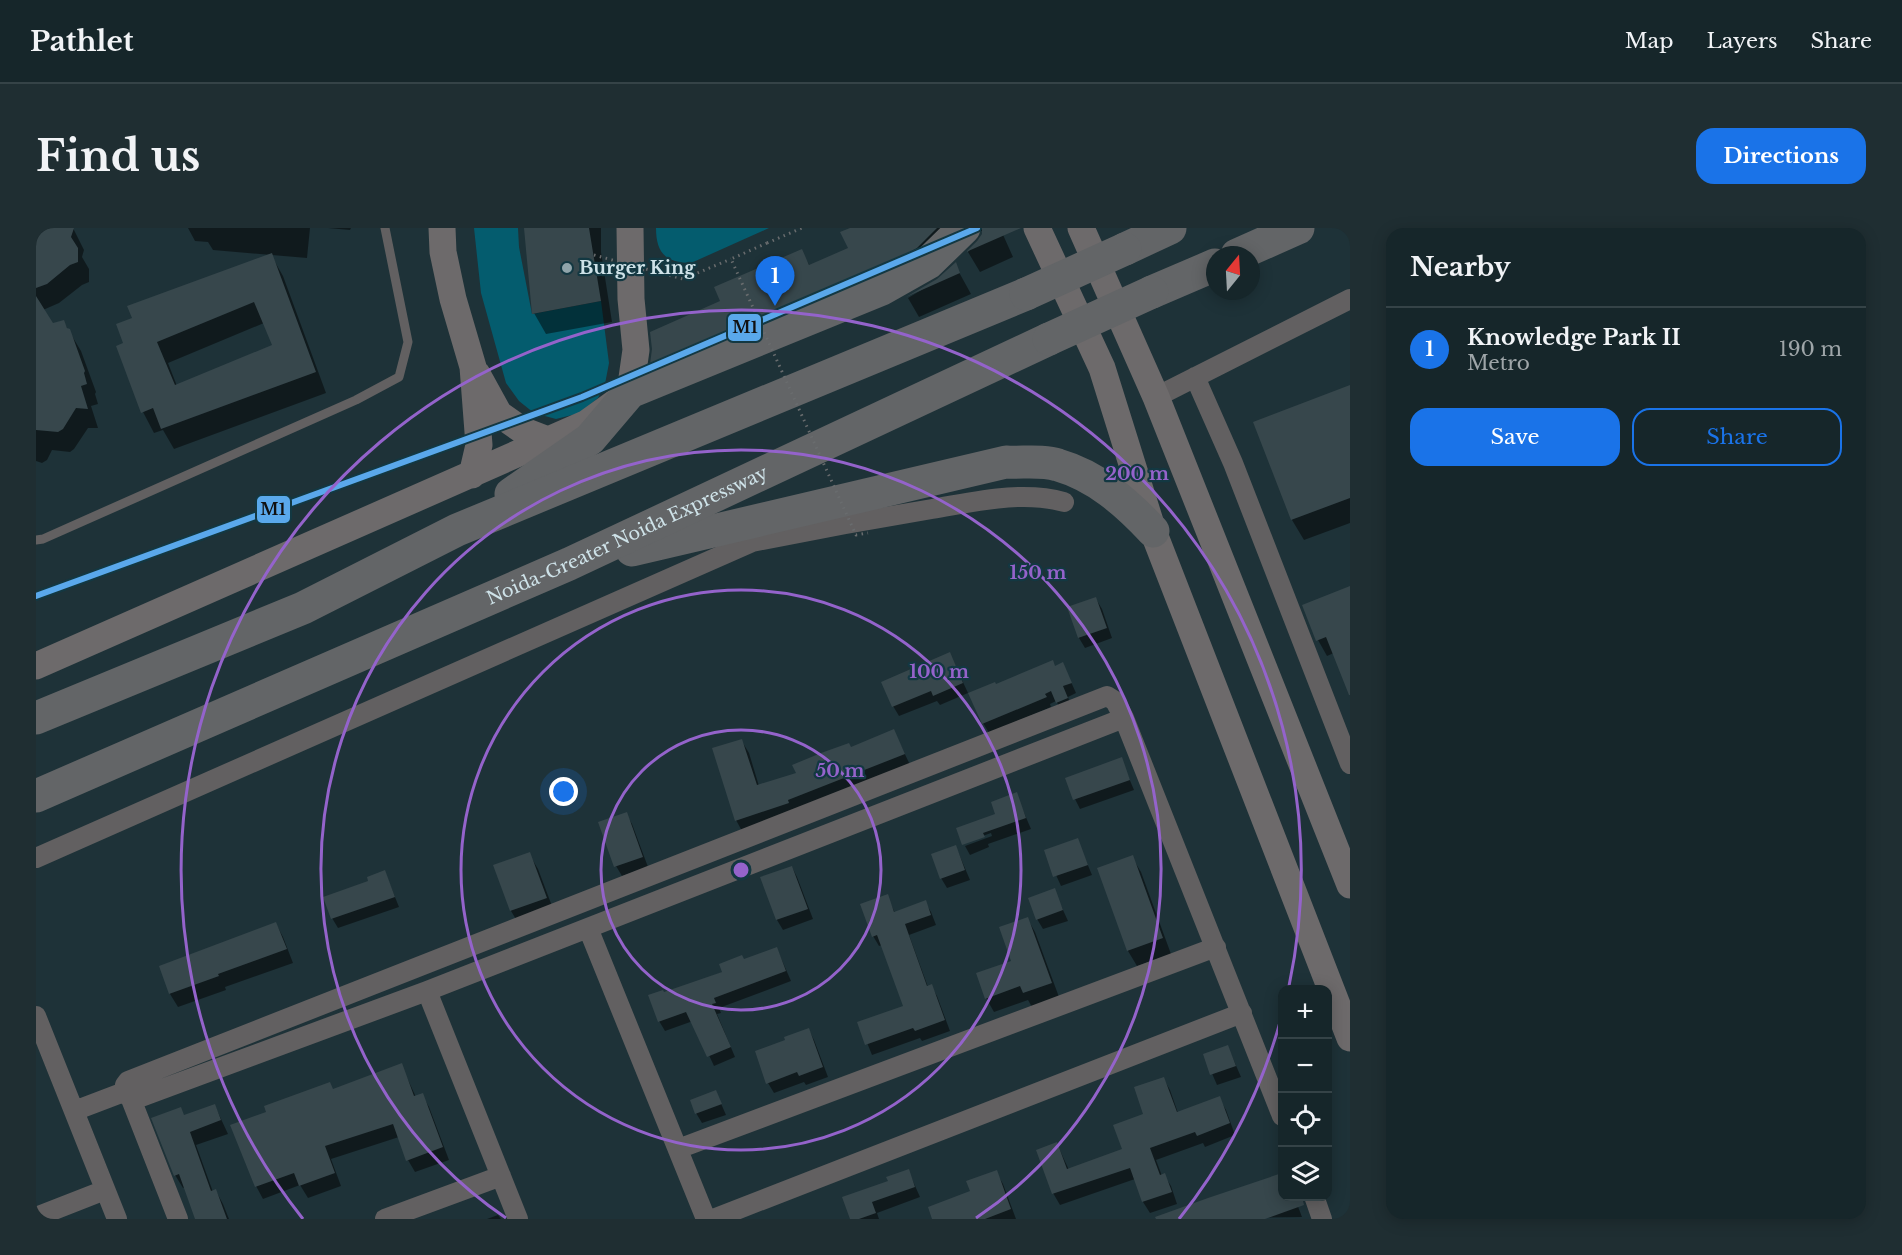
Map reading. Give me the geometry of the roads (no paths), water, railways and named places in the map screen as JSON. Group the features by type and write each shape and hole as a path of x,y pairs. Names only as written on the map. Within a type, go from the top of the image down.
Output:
{"highway":[{"path":"457,530 590,439 630,392 882,289 928,263 964,228"},
{"path":"36,718 303,608 457,530 1026,294 1170,228"},
{"path":"1257,246 1298,228"},
{"name":"Noida-Greater Noida Expressway","path":"36,796 569,564 1049,339 1206,269"},
{"path":"569,564 1006,462 1056,464 1096,482 1128,505 1153,531"}],"street":[{"path":"442,228 443,252 453,299 473,367 479,445 472,475"},
{"path":"36,666 587,423 630,392 636,350 631,299 630,228"},
{"path":"1037,228 1102,368 1153,531 1350,1038"},
{"path":"1081,228 1156,397 1350,885"},
{"path":"1156,397 1350,299"},
{"path":"473,367 499,414 522,430 548,440"},
{"path":"1195,377 1233,463 1350,764"},
{"path":"36,858 752,542 981,501 1048,498 1064,502"},
{"path":"178,1219 128,1095 125,1085 128,1081 1107,696 1115,701 1124,718 1278,1106"},
{"path":"74,1111 128,1095 427,991 1124,718"},
{"path":"588,928 706,1219"},
{"path":"678,1149 1216,947"},
{"path":"427,991 518,1219"},
{"path":"713,1219 1242,1013"},
{"path":"36,1016 117,1219"},
{"path":"385,1219 501,1176"},
{"path":"36,1217 105,1190"},
{"path":"1315,1201 1322,1219"}],"lane":[{"path":"36,540 43,539 356,400 399,377 408,342 384,228"}],"place":[{"name":"Burger King","path":"567,268"},
{"name":"Knowledge Park II","path":"775,306"}]}
